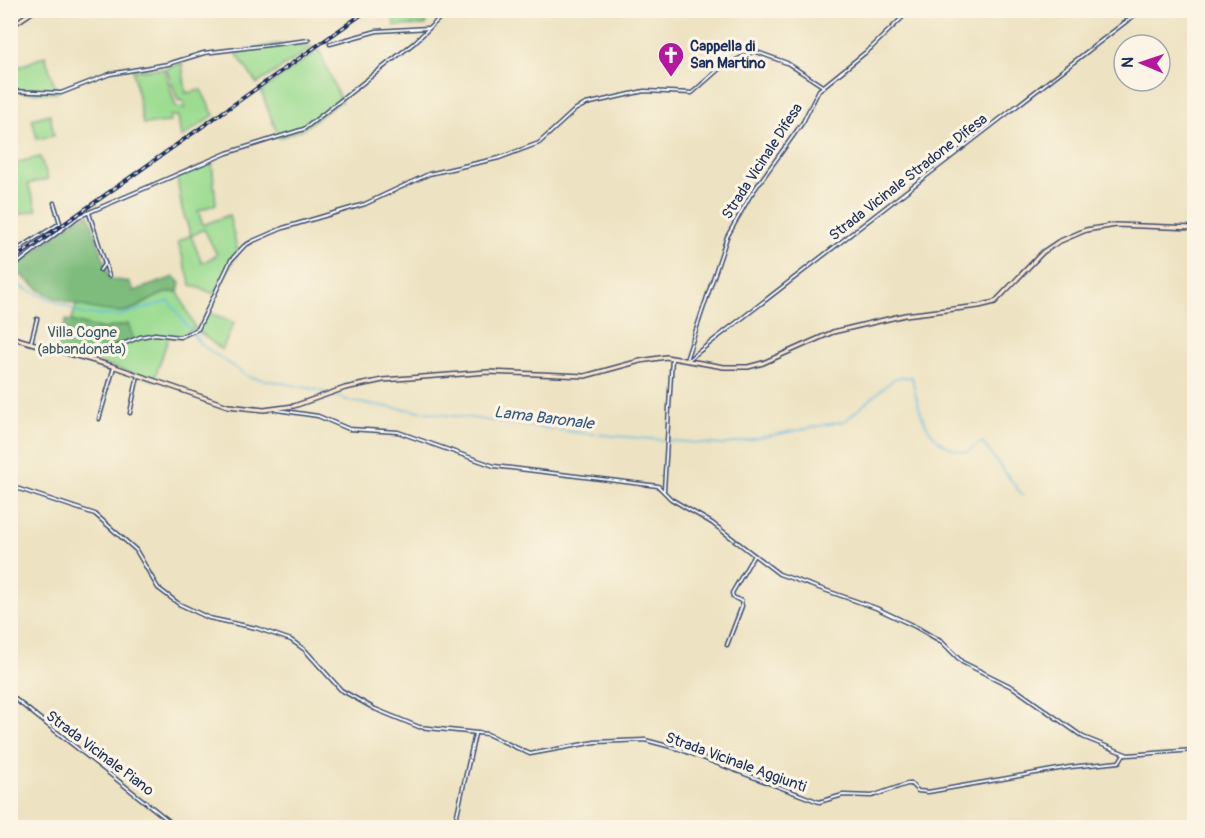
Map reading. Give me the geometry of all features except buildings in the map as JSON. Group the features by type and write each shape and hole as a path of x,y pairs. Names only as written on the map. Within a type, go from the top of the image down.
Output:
{"main road":[{"path":"10,27 35,10"},
{"path":"10,337 114,367 228,406 264,410 277,410 382,380 488,372 585,376 652,358 672,358 724,367 748,367 833,332 905,315 989,304 1005,295 1048,249 1068,237 1093,228 1116,225 1194,228"}],"street":[{"path":"10,268 78,217 227,153 304,129 414,44 448,10"},
{"name":"Strada Vicinale Difesa","path":"687,360 729,232 750,196 803,122 817,94 871,48 910,10"},
{"name":"Strada Vicinale Stradone Difesa","path":"687,360 1141,10"},
{"path":"330,44 377,31 429,28"},
{"path":"10,91 61,93 110,74 168,64 204,53 309,40"},
{"path":"87,359 155,333 180,338 197,330 208,312 231,260 252,241 283,228 365,204 429,174 499,158 539,143 576,109 586,104 644,91 692,93 719,69 754,51 787,63 824,87"},
{"path":"10,254 60,223 54,203"},
{"path":"89,213 108,276"},
{"path":"100,270 105,263"},
{"path":"31,342 37,319"},
{"path":"664,492 672,358"},
{"path":"99,419 114,367"},
{"path":"130,413 138,375"},
{"path":"277,410 318,416 349,429 398,432 494,466 655,485 671,500 712,523 783,576 876,608 910,624 942,642 965,664 1014,688 1083,737 1125,754 1194,750"},
{"name":"Strada Vicinale Aggiunti","path":"10,486 95,514 136,549 158,588 173,600 209,618 256,628 291,640 305,650 338,688 367,705 424,729 492,736 530,754 595,742 645,740 675,748 819,802 843,795 872,795 907,784 918,791 928,792 1070,767 1119,762 1125,754"},
{"path":"727,645 742,606 741,601 732,594 754,555"},
{"name":"Strada Vicinale Piano","path":"10,694 178,828"},
{"path":"454,828 476,733"}],"green space":[{"path":"393,11 424,11 426,25 394,26"},
{"path":"275,44 313,47 257,84 236,53"},
{"path":"319,50 341,101 301,130 279,138 261,91"},
{"path":"45,56 57,93 11,92 11,70"},
{"path":"182,63 186,93 201,90 214,115 181,138 178,116 170,116 170,122 143,124 133,70 164,69 176,107 185,108 183,101 178,100 166,68"},
{"path":"50,114 54,136 37,139 32,119"},
{"path":"40,157 48,179 28,184 37,210 11,216 11,164"},
{"path":"212,162 216,204 198,211 203,225 229,215 238,252 215,294 191,285 178,242 191,235 182,209 177,177","holes":["204,229 217,255 202,263 191,236"]},
{"path":"89,214 110,279 129,282 134,291 174,277 180,283 178,292 163,294 136,308 122,312 104,311 48,295 11,270 74,221"},
{"path":"171,291 178,292 195,328 177,338 169,336 154,380 87,359 109,352 131,340 128,324 104,329 71,322 77,303 90,308"},
{"path":"208,312 234,323 222,350 197,330"},
{"name":"Villa Cogne (abbandonata)","path":"66,320 103,329 128,324 134,339 87,359 56,350"}],"waterway":[{"name":"Lama Baronale","path":"10,282 84,314 120,316 169,301 200,344 249,377 314,389 353,402 580,433 722,445 845,421 895,378 912,377 921,415 934,435 953,449 967,452 982,442 1023,496"}],"railway":[{"path":"10,262 368,10"}],"place":[{"name":"Cappella di San Martino","path":"671,78"}]}
